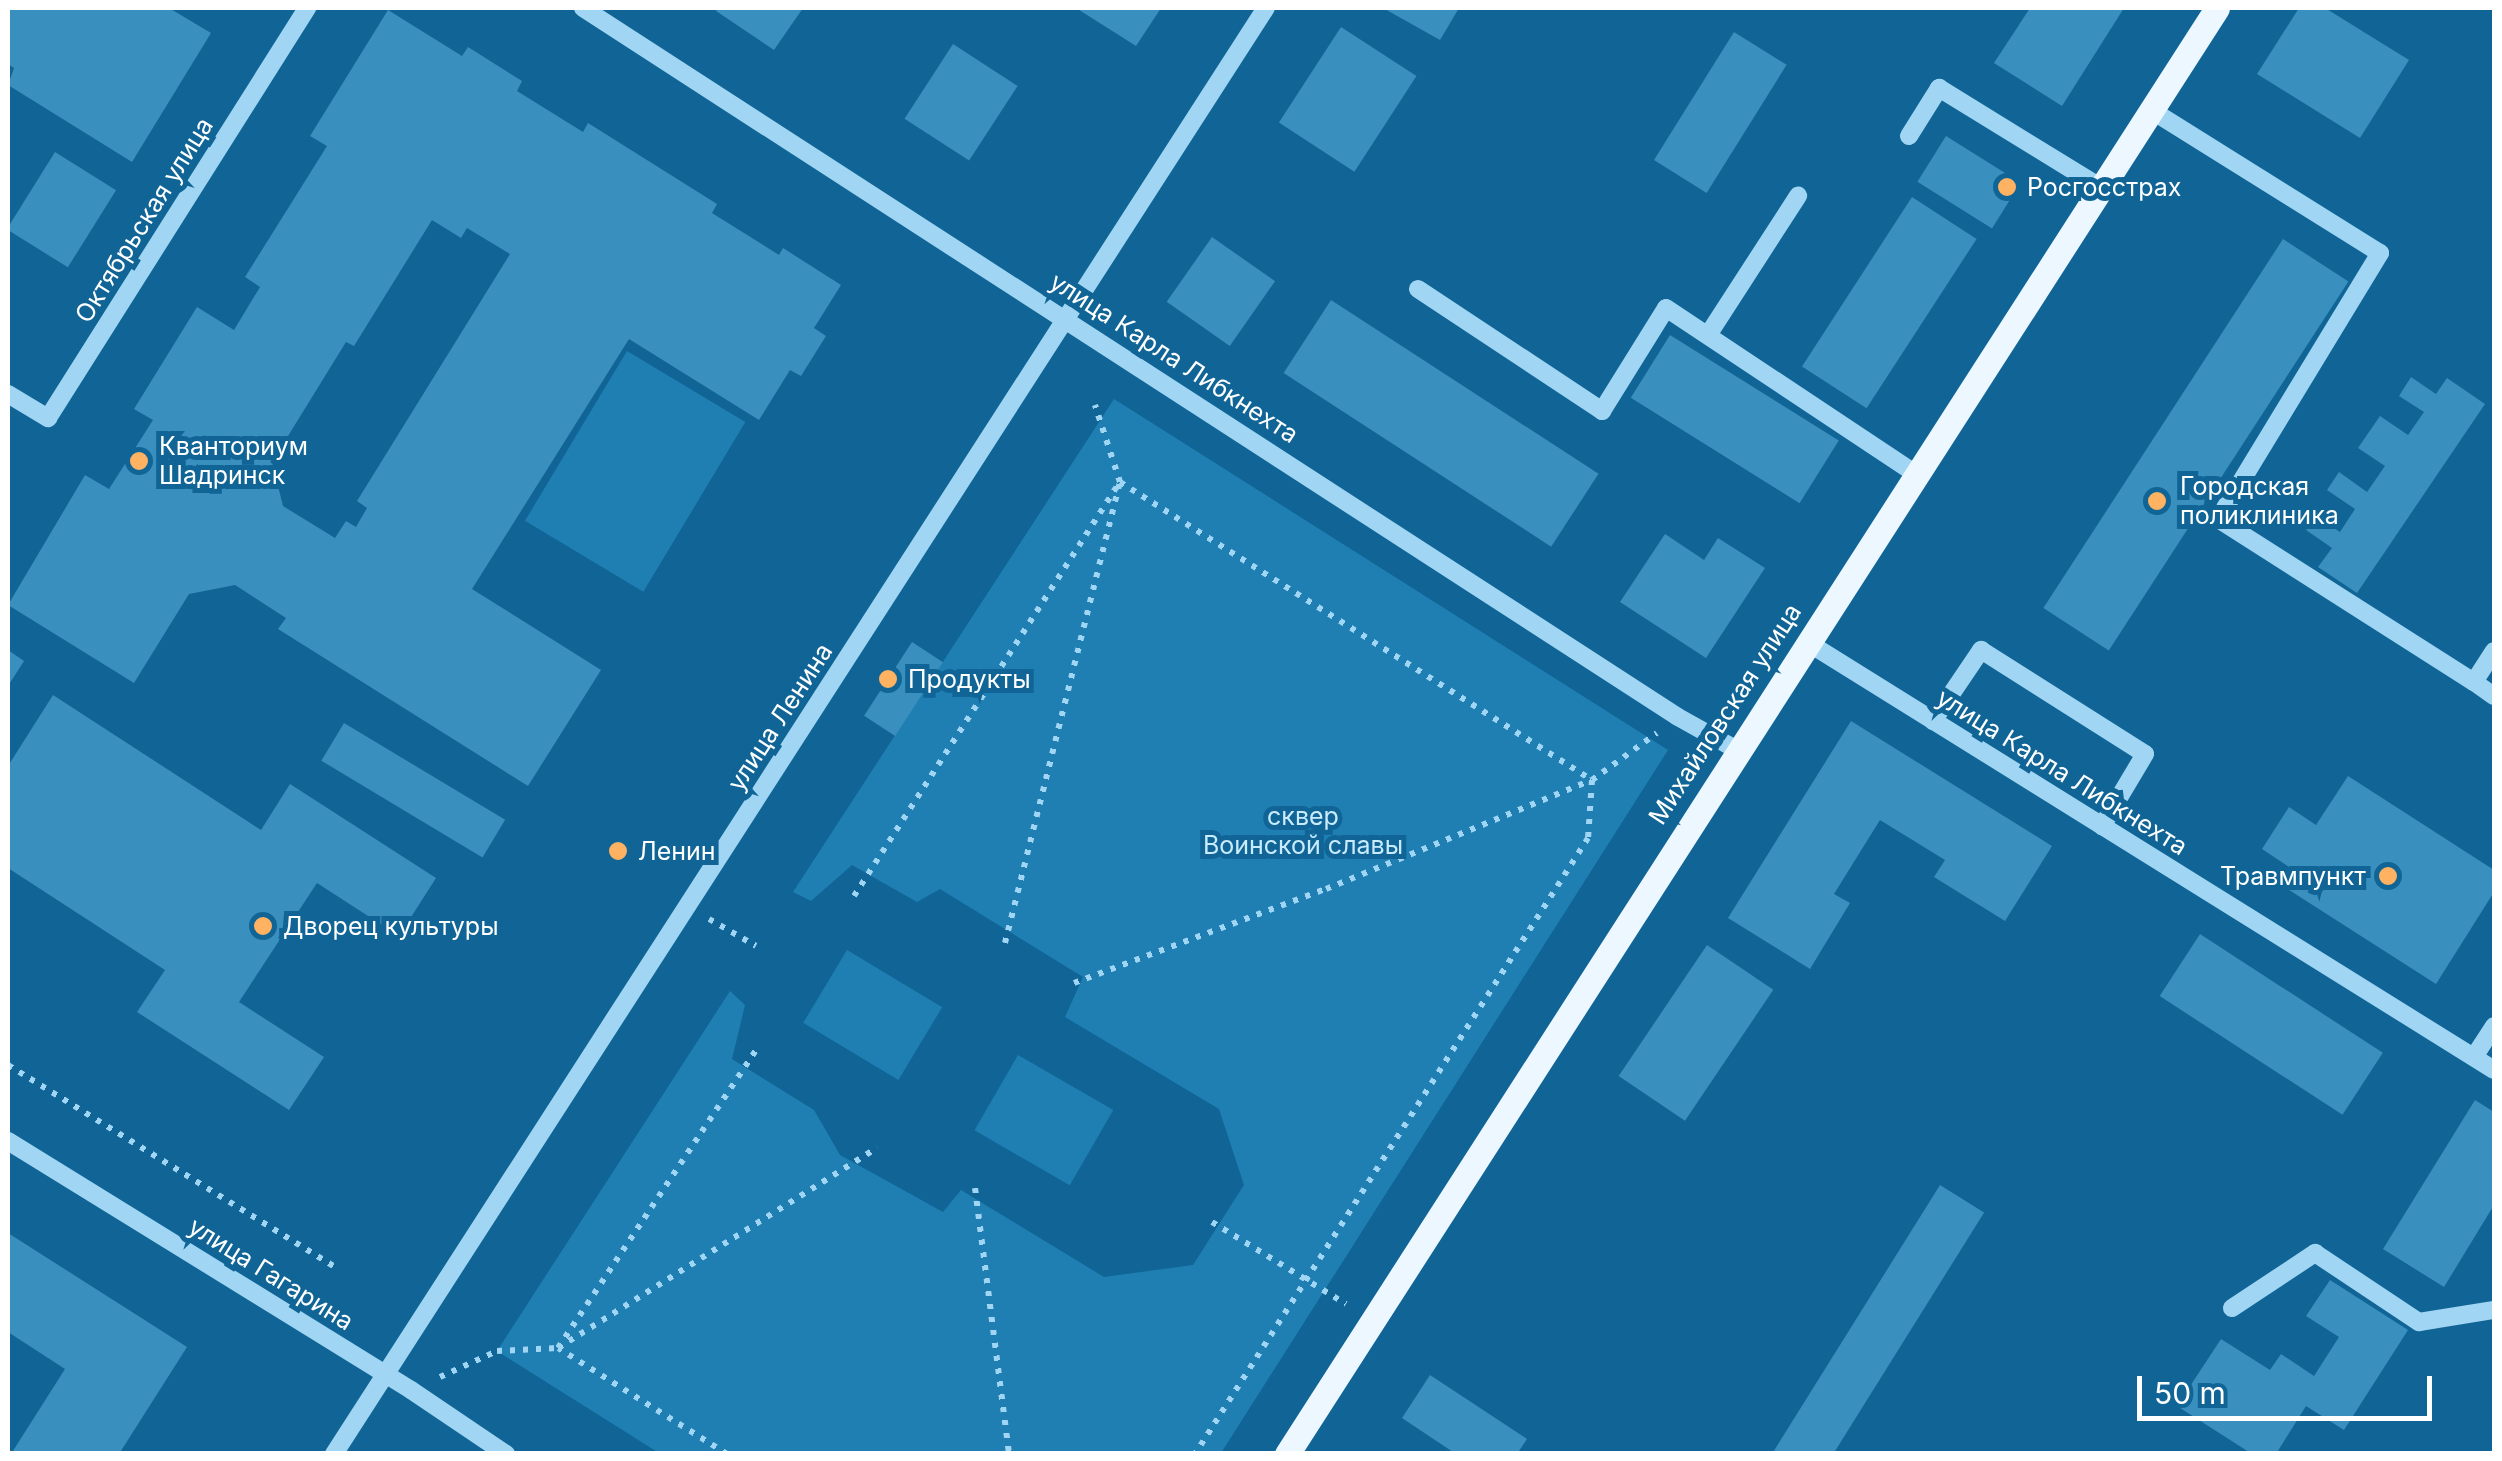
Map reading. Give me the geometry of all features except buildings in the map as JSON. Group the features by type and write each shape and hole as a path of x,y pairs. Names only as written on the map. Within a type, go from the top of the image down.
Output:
{"main road":[{"name":"Михайловская улица","path":"1286,1454 2217,8"}],"street":[{"name":"Октябрьская улица","path":"8,394 48,418 307,8"},
{"name":"улица Карла Либкнехта","path":"583,8 1068,318 1678,717 1736,750"},
{"name":"улица Ленина","path":"334,1454 1266,8"},
{"path":"1908,136 1938,88 2100,188"},
{"path":"2151,110 2380,253 2218,518 2494,696"},
{"path":"1708,335 1798,196"},
{"path":"1418,289 1602,411 1666,308 1916,474"},
{"name":"улица Карла Либкнехта","path":"1808,642 2494,1070"},
{"path":"1933,720 1980,650 2144,754 2102,826"},
{"path":"2474,682 2494,650"},
{"path":"2474,1058 2494,1026"},
{"name":"улица Гагарина","path":"8,1141 386,1374 506,1454"},
{"path":"2232,1308 2315,1253 2419,1322 2494,1310"}],"path":[{"path":"1005,944 1120,482 1096,404"},
{"path":"1120,482 1592,780"},
{"path":"854,896 1120,482"},
{"path":"1074,983 1326,889 1592,780 1678,717"},
{"path":"1195,1454 1588,838 1592,780"},
{"path":"688,908 756,946"},
{"path":"558,1348 758,1048"},
{"path":"8,1064 338,1268"},
{"path":"411,1390 497,1350 558,1348 877,1148"},
{"path":"976,1188 1009,1454"},
{"path":"1212,1222 1373,1320"},
{"path":"558,1348 727,1454"}],"green space":[{"path":"627,351 745,422 643,592 525,521"},
{"name":"сквер Воинской славы","path":"1114,399 1668,750 1221,1453 659,1453 497,1351 730,991 745,1005 732,1059 814,1110 840,1155 943,1212 961,1190 1104,1277 1193,1265 1244,1185 1219,1109 1065,1017 1083,977 940,889 917,902 852,865 811,901 793,892"},
{"path":"847,950 942,1007 898,1080 803,1023"},
{"path":"1018,1055 1113,1110 1070,1185 974,1130"}],"place":[{"name":"Росгосстрах","path":"2007,187"},
{"name":"Кванториум Шадринск","path":"139,461"},
{"name":"Городская поликлиника","path":"2157,501"},
{"name":"Продукты","path":"888,679"},
{"name":"Ленин","path":"618,851"},
{"name":"Травмпункт","path":"2388,876"},
{"name":"Дворец культуры","path":"263,926"}]}
